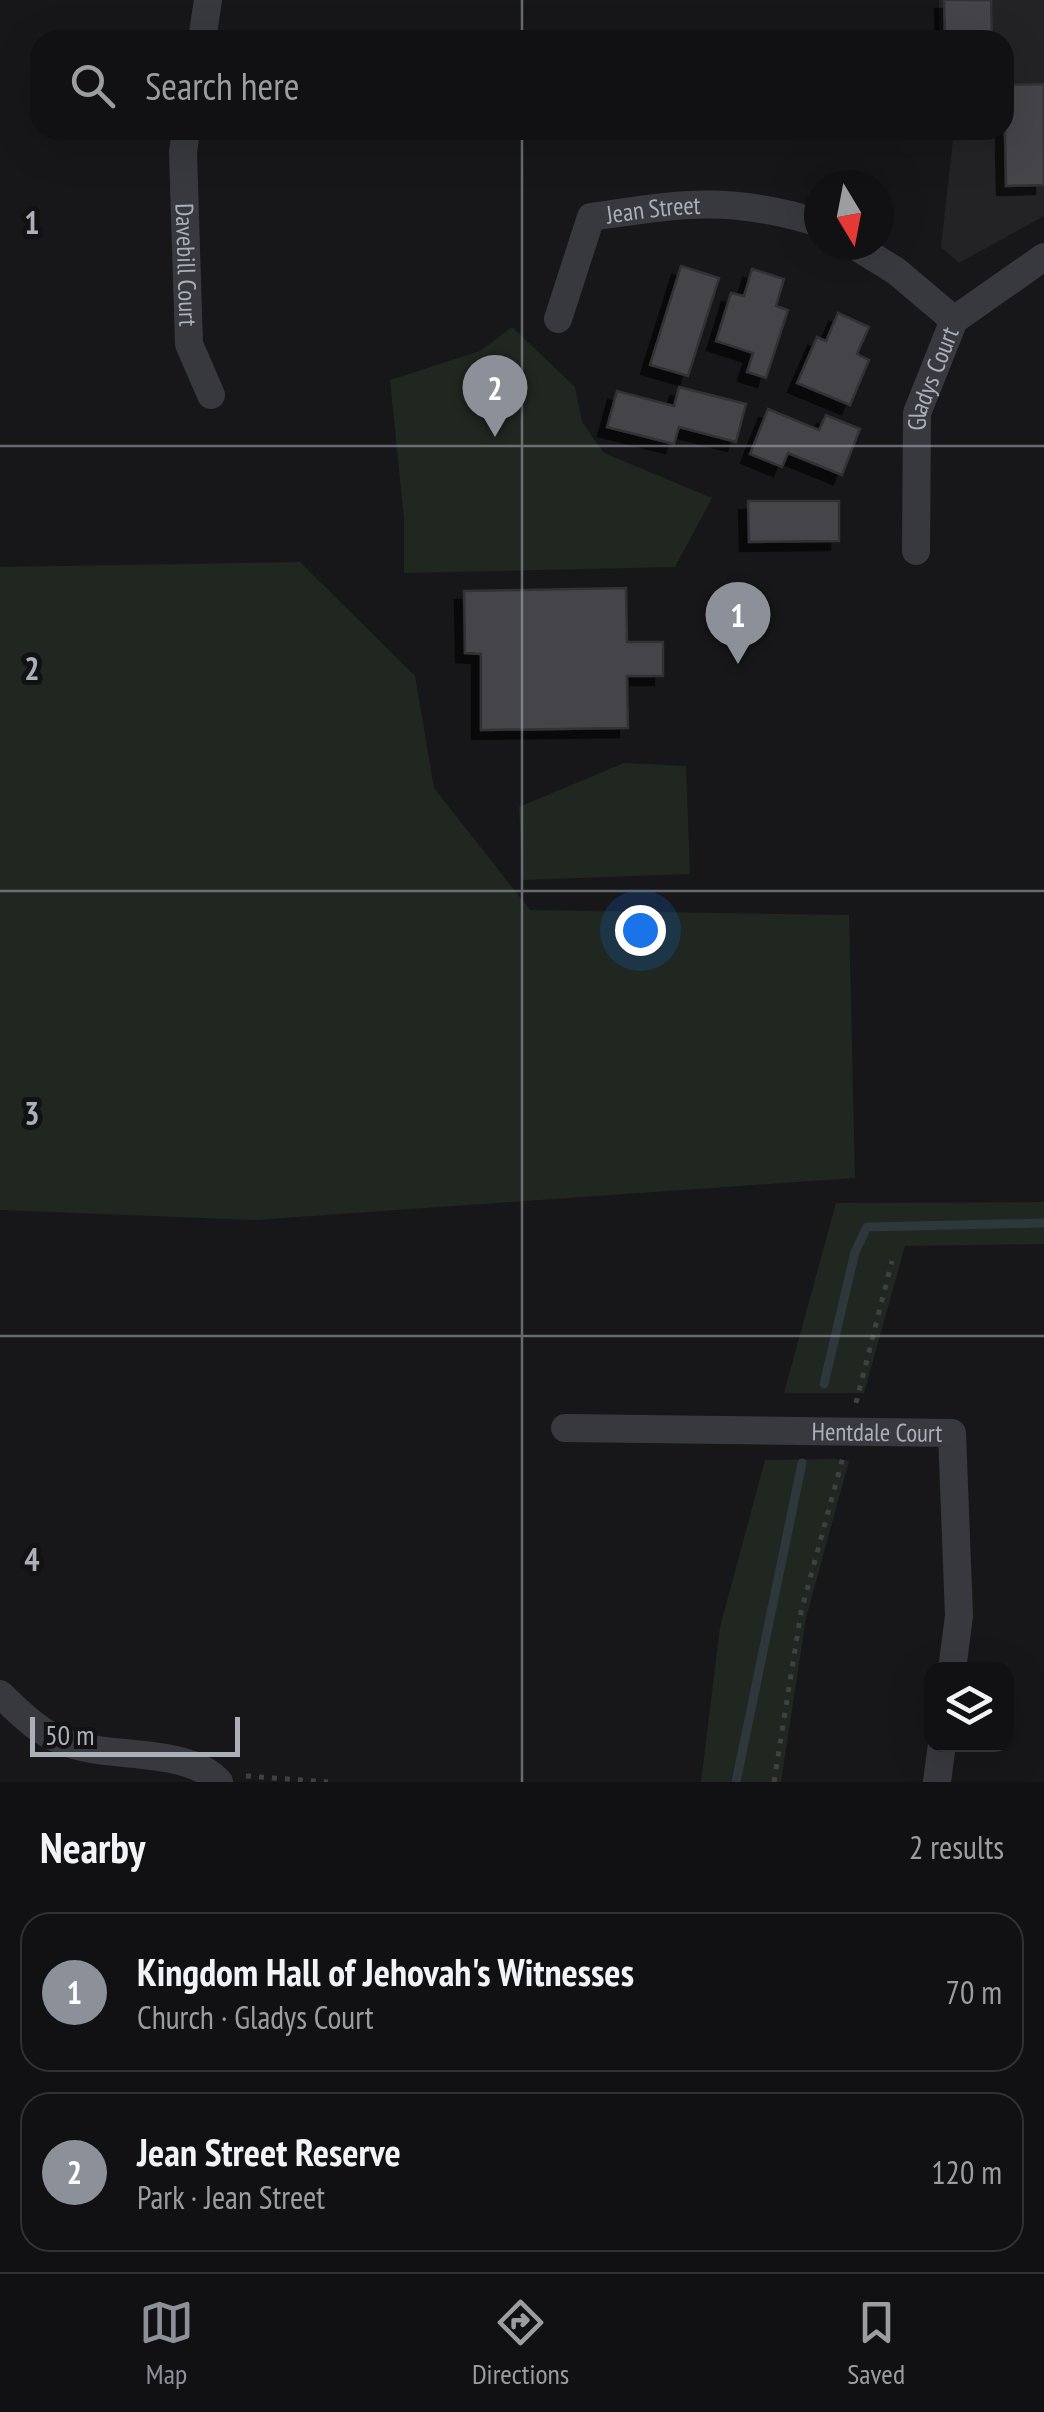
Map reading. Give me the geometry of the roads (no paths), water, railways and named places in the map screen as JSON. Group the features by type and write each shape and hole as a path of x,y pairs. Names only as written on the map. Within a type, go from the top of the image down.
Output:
{"street":[{"path":"204,30 208,0"},
{"name":"Davebill Court","path":"185,140 189,344 211,394"},
{"name":"Jean Street","path":"558,319 590,217 685,204 762,206 804,219"},
{"name":"Gladys Court","path":"916,550 917,414 954,320 1044,257"},
{"path":"878,260 954,320"},
{"name":"Hentdale Court","path":"565,1428 952,1433 959,1616 953,1662"},
{"path":"0,1694 36,1727 61,1741 199,1766 218,1781"},
{"path":"937,1782 941,1752"}],"waterway":[{"path":"824,1384 855,1252 867,1227 1044,1223"},
{"path":"736,1782 802,1463"}],"place":[{"name":"Jean Street Reserve","path":"495,437"},
{"name":"Kingdom Hall of Jehovah's Witnesses","path":"738,664"}]}
